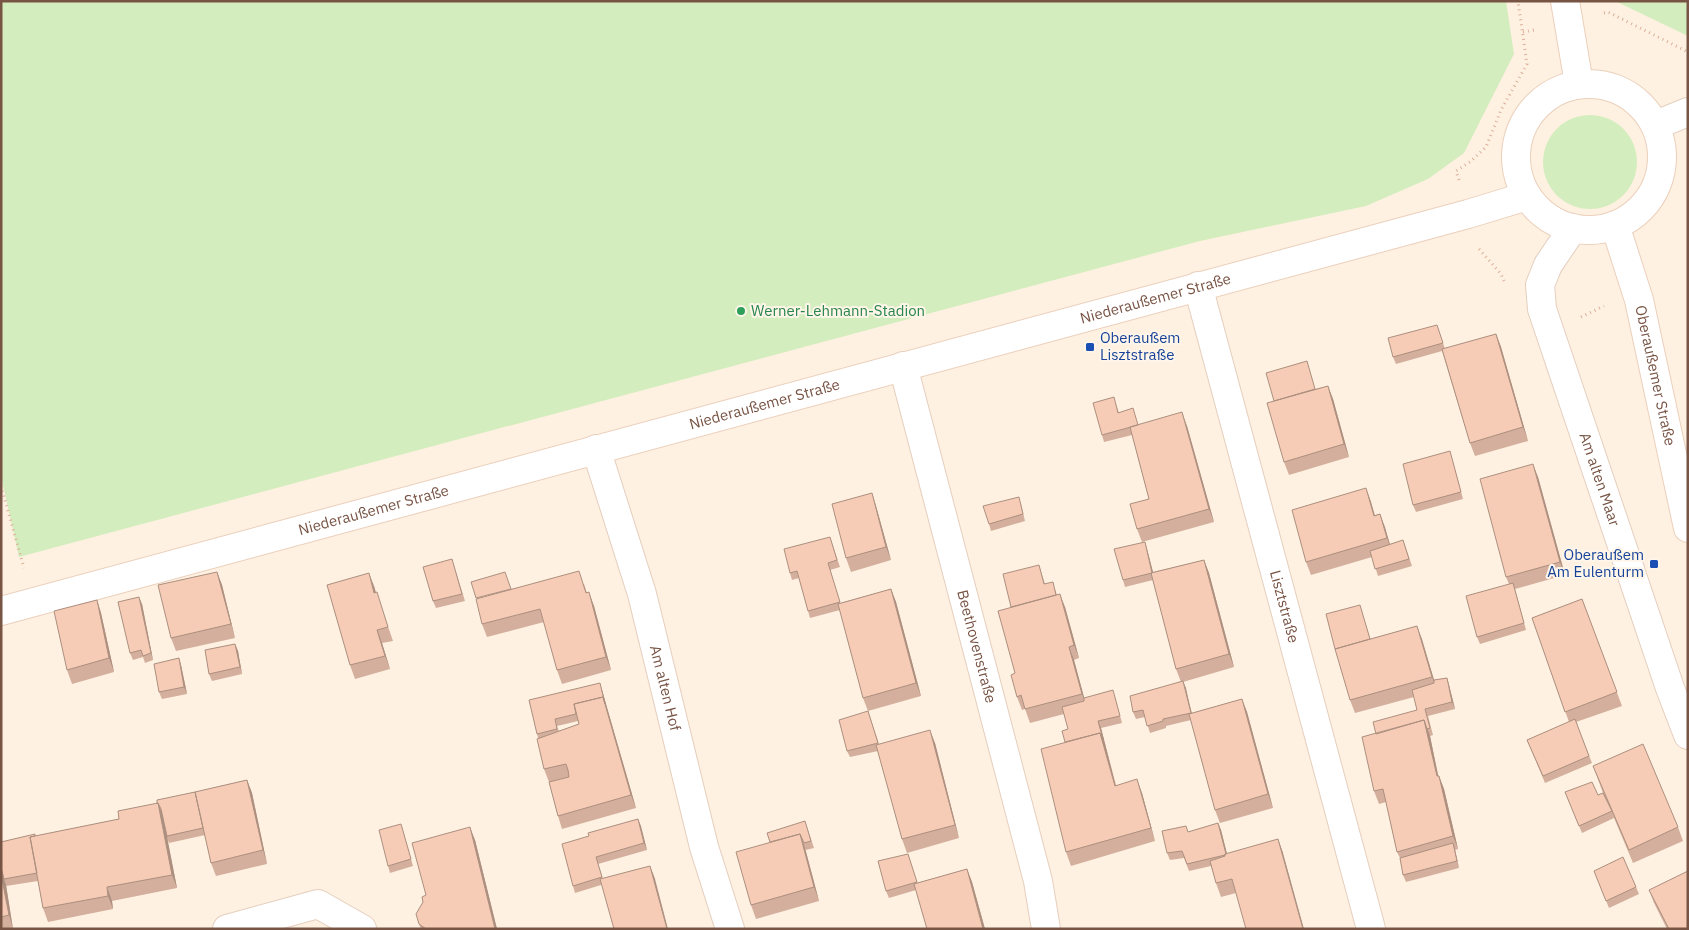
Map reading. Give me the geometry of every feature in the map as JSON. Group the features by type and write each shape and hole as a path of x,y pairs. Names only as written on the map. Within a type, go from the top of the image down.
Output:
{"street":[{"path":"1565,1 1579,84"},
{"path":"1579,84 1602,84 1624,92 1643,106 1656,125 1662,145 1663,165 1658,184 1647,202 1633,216 1615,226 1594,230 1573,228 1555,222 1539,210 1527,196 1519,176 1516,156 1519,135 1528,116 1541,101 1559,90 1579,84"},
{"path":"1656,125 1688,112"},
{"name":"Niederaußemer Straße","path":"1,611 1468,214 1527,196"},
{"name":"Oberaußemer Straße","path":"1615,226 1639,300 1688,528"},
{"name":"Am alten Maar","path":"1573,228 1548,265 1540,285 1542,309 1670,688 1688,736"},
{"name":"Lisztstraße","path":"1198,286 1371,929"},
{"name":"Beethovenstraße","path":"903,366 1038,880 1046,929"},
{"name":"Am alten Hof","path":"596,449 642,594 704,847 730,929"},
{"path":"227,929 318,904 362,929"}],"path":[{"path":"1456,171 1470,162 1486,147 1501,110 1527,64 1518,1"},
{"path":"1,486 34,602"}],"green space":[{"path":"1,1 1506,1 1514,54 1464,153 1428,179 1366,206 1200,241 19,557 1,476"},
{"path":"1615,1 1688,1 1688,36"},
{"path":"1590,115 1608,119 1623,129 1633,144 1637,162 1633,180 1623,195 1608,205 1590,209 1572,205 1557,195 1547,180 1543,162 1547,144 1557,129 1572,119"}],"building":[{"path":"1437,325 1443,343 1393,357 1388,338"},
{"path":"1496,334 1523,427 1470,443 1442,349"},
{"path":"1307,361 1315,389 1274,401 1266,373"},
{"path":"1328,386 1344,444 1284,462 1267,403"},
{"path":"1114,397 1118,413 1133,408 1138,425 1102,435 1093,403"},
{"path":"1182,412 1209,509 1137,529 1130,504 1149,499 1130,427"},
{"path":"1450,451 1461,492 1413,505 1403,464"},
{"path":"1533,464 1560,562 1506,577 1480,479"},
{"path":"1366,488 1374,516 1380,514 1387,538 1306,562 1292,510"},
{"path":"872,493 886,547 846,558 832,504"},
{"path":"1019,497 1023,514 989,524 983,506"},
{"path":"830,537 837,560 828,563 840,602 808,611 797,571 790,573 784,549"},
{"path":"1403,540 1409,559 1375,569 1370,551"},
{"path":"1145,542 1152,573 1123,580 1114,549"},
{"path":"452,559 462,594 433,601 423,567"},
{"path":"1204,560 1229,654 1176,669 1151,573"},
{"path":"1039,565 1044,584 1053,582 1056,595 1011,607 1003,574"},
{"path":"579,571 586,593 589,592 606,657 557,670 540,609 482,624 476,599"},
{"path":"217,572 231,624 171,638 158,585"},
{"path":"505,572 511,589 476,598 471,582"},
{"path":"369,573 374,593 377,592 388,627 377,630 385,656 350,665 327,585"},
{"path":"1513,583 1524,623 1477,637 1466,596"},
{"path":"891,589 916,683 863,698 838,604"},
{"path":"1060,594 1074,645 1069,647 1082,694 1025,709 1021,695 1017,697 1011,675 1015,673 998,611"},
{"path":"139,597 151,653 143,656 141,650 130,653 118,602"},
{"path":"1582,599 1617,692 1565,712 1532,618"},
{"path":"97,600 109,658 67,670 54,611"},
{"path":"1360,605 1370,639 1335,649 1326,614"},
{"path":"1417,626 1432,677 1350,700 1335,649"},
{"path":"235,644 240,667 209,674 205,650"},
{"path":"179,658 184,687 159,692 154,664"},
{"path":"1447,678 1452,702 1425,709 1430,728 1427,729 1424,720 1376,734 1373,722 1417,710 1412,690 1434,683 1434,680"},
{"path":"1183,681 1191,713 1163,719 1163,721 1147,726 1143,710 1133,712 1130,696"},
{"path":"600,683 605,704 603,697 574,704 576,714 555,719 557,729 537,734 529,700"},
{"path":"1113,690 1120,716 1098,721 1103,739 1100,733 1065,742 1062,731 1068,729 1062,707 1084,701 1084,698"},
{"path":"603,697 631,795 558,816 549,782 569,777 568,770 566,764 544,769 537,739 579,724 574,704"},
{"path":"1242,699 1268,794 1215,810 1189,714"},
{"path":"868,711 878,743 847,751 839,720"},
{"path":"1575,719 1589,756 1543,776 1527,740"},
{"path":"1424,720 1453,836 1397,852 1383,789 1374,791 1362,737"},
{"path":"930,730 955,825 902,839 876,745"},
{"path":"1100,733 1115,786 1137,779 1151,828 1066,852 1041,749"},
{"path":"1643,744 1678,827 1629,850 1593,766"},
{"path":"247,780 263,850 211,863 195,792"},
{"path":"1592,782 1598,795 1603,793 1612,811 1579,826 1565,792"},
{"path":"195,792 203,828 167,836 157,800"},
{"path":"158,803 172,875 107,887 108,896 43,908 30,837 119,819 118,811"},
{"path":"638,819 644,843 596,857 602,877 573,886 562,844 589,836 588,833"},
{"path":"805,821 811,841 804,843 800,834 770,842 767,833"},
{"path":"1218,823 1225,855 1187,864 1182,851 1167,853 1162,831 1186,826 1188,832"},
{"path":"401,824 411,859 388,866 379,830"},
{"path":"470,827 495,929 426,929 419,924 416,914 423,902 422,897 426,895 412,843"},
{"path":"35,834 35,836 30,837 37,873 4,879 1,867 1,842"},
{"path":"800,834 814,887 751,905 736,852"},
{"path":"1278,839 1303,929 1246,929 1232,879 1216,883 1210,861 1225,856 1225,854"},
{"path":"1453,843 1457,861 1403,875 1400,858"},
{"path":"908,854 917,882 886,891 878,861"},
{"path":"1623,857 1636,887 1606,901 1594,871"},
{"path":"650,866 667,929 614,929 600,879"},
{"path":"967,869 983,929 927,929 914,884"},
{"path":"1688,871 1688,929 1669,929 1649,890"},
{"path":"1,874 9,915 1,917"}],"place":[{"name":"Werner-Lehmann-Stadion","path":"741,311"},
{"name":"Oberaußem Lisztstraße","path":"1090,347"},
{"name":"Oberaußem Am Eulenturm","path":"1654,564"}]}
